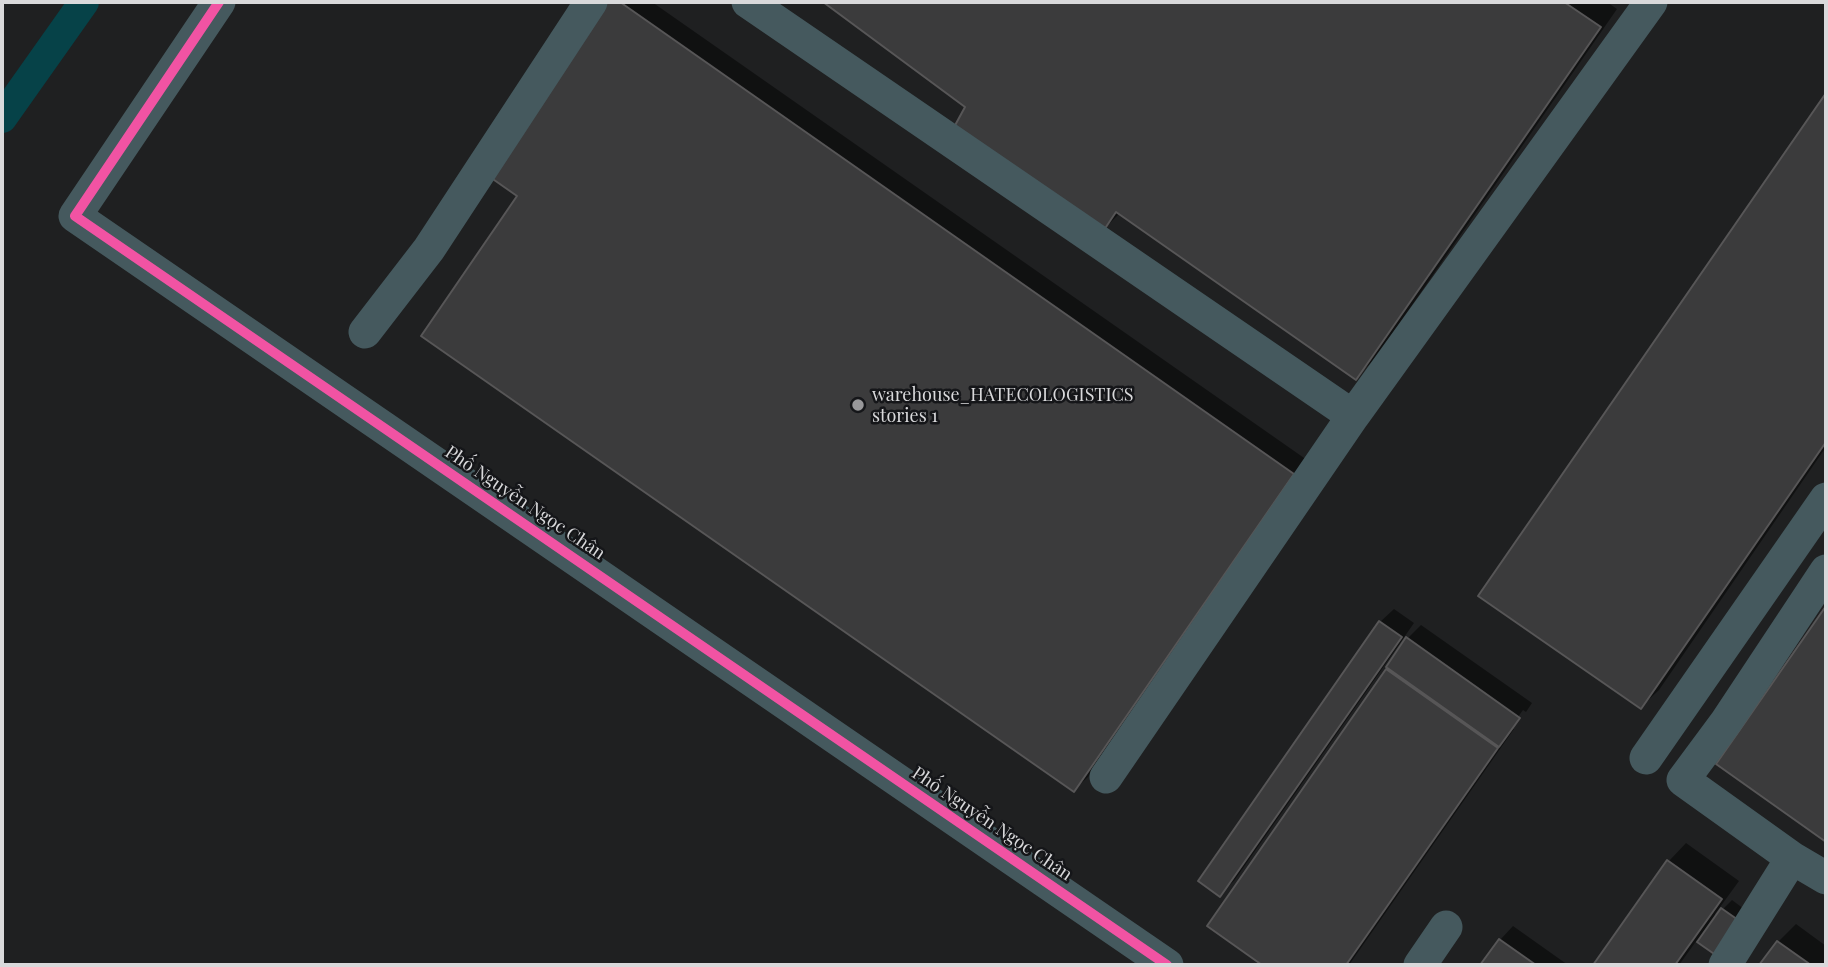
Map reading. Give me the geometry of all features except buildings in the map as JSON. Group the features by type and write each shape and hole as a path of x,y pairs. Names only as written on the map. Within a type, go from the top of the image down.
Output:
{"street":[{"name":"Phố Nguyễn Ngọc Chân","path":"219,2 75,216 1167,965"},
{"path":"365,332 429,248 591,2"},
{"path":"748,2 1353,416"},
{"path":"1107,778 1353,416 1651,2"},
{"path":"1646,758 1826,499"},
{"path":"1826,571 1726,722 1683,780 1793,858 1826,878"},
{"path":"1725,965 1793,858"},
{"path":"1420,965 1446,927"}],"waterway":[{"path":"2,118 84,2"}],"cycle path":[{"path":"219,2 75,216 1167,965"}],"place":[{"name":"warehouse_HATECOLOGISTICS stories 1","path":"858,405"}]}
